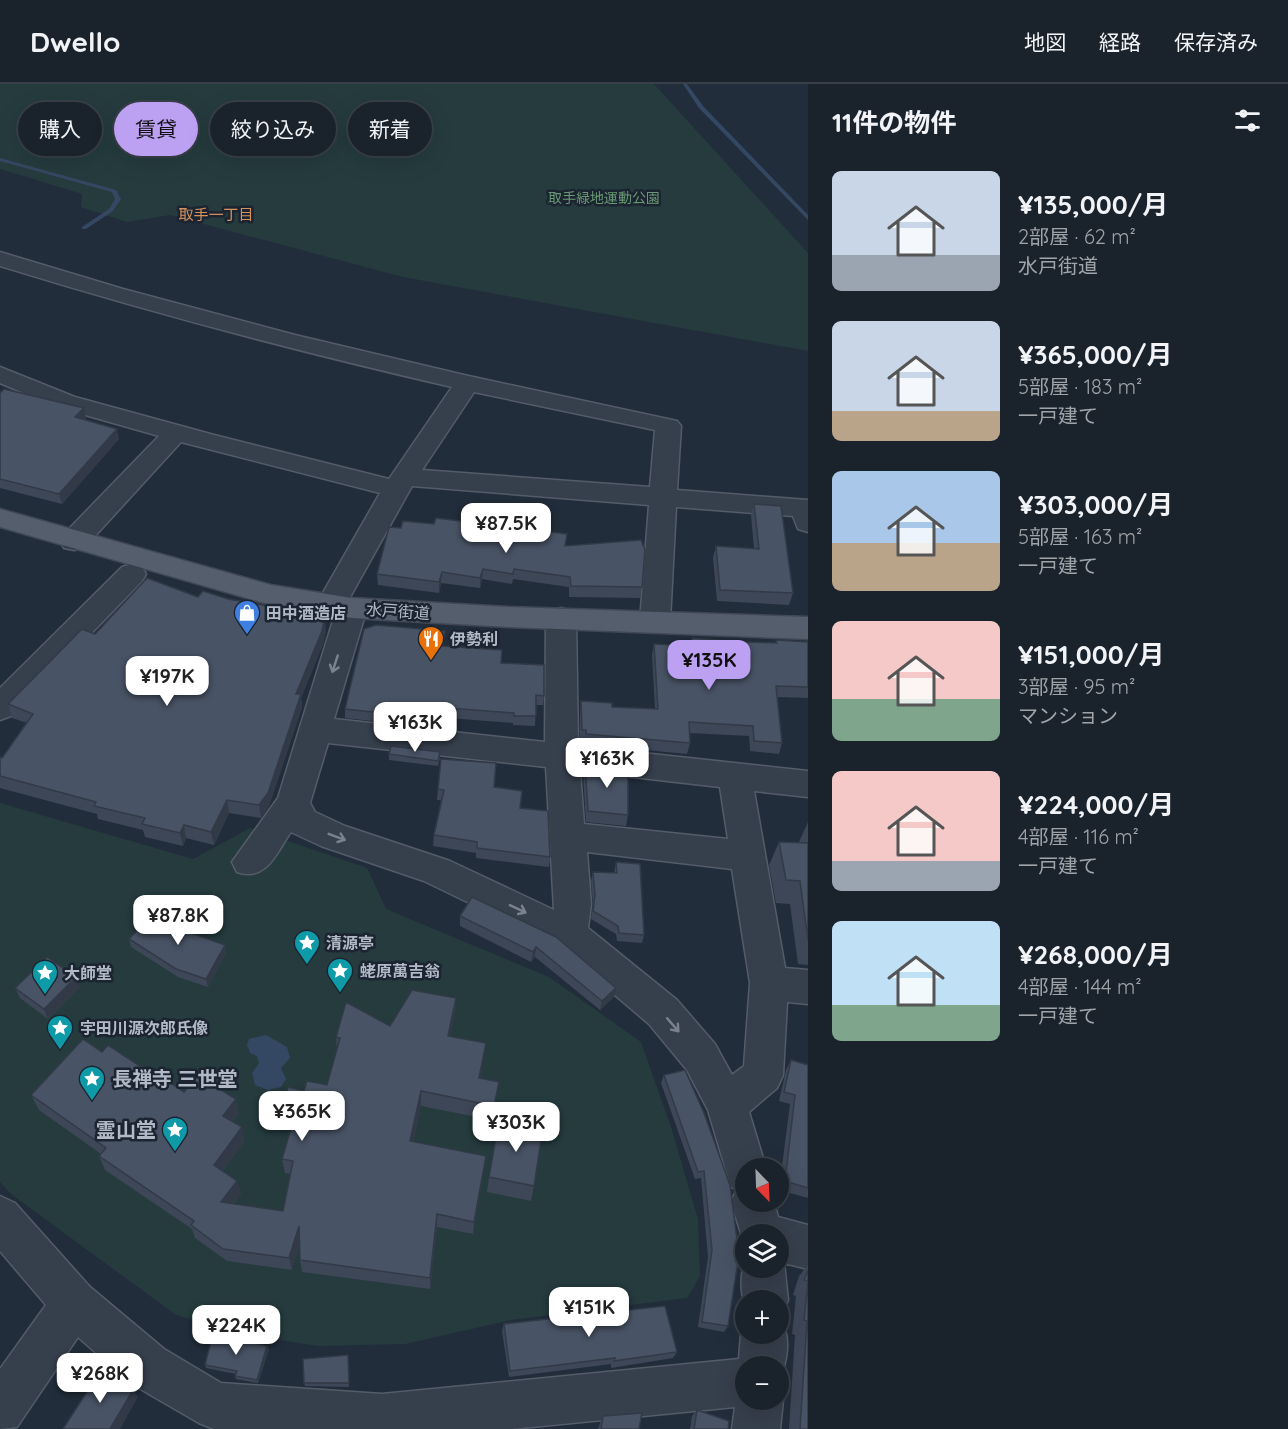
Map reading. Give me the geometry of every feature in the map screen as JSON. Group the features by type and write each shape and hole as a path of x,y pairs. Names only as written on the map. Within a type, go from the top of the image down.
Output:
{"main road":[{"name":"水戸街道","path":"0,518 74,541 271,595 342,606 808,628"}],"street":[{"path":"0,260 288,341 466,383 625,415 668,426 656,621"},
{"path":"0,374 66,402 176,433 400,483 805,507 808,523"},
{"path":"250,862 293,803 314,729 342,606 400,483 466,383"},
{"path":"74,541 176,433"},
{"path":"0,708 132,574"},
{"path":"561,618 561,740 573,904 569,934"},
{"path":"314,729 808,784"},
{"path":"727,1105 764,1075 769,983 735,777"},
{"path":"293,803 303,822 333,836 437,871 569,934 663,1012 701,1058 727,1105 742,1158"},
{"path":"568,836 748,856"},
{"path":"769,983 808,987"},
{"path":"0,1218 74,1303 147,1366 216,1406 381,1424 735,1383"},
{"path":"789,1242 808,1247"},
{"path":"0,1410 74,1303"},
{"path":"756,1429 758,1410"}],"green space":[{"name":"取手緑地運動公園","path":"0,84 654,84 808,253 808,351 403,277 170,215 127,222 81,207 82,194 0,169"},
{"path":"0,803 193,859 250,828 367,868 386,909 549,977 641,1042 671,1127 698,1219 700,1276 687,1298 511,1320 405,1344 317,1346 233,1332 176,1315 11,1194 0,1182"}],"water":[{"path":"266,1035 287,1047 290,1058 281,1068 286,1079 281,1087 268,1090 255,1085 252,1073 259,1063 257,1056 250,1053 247,1045 249,1039"}],"building":[{"path":"4,389 84,408 75,417 117,429 59,494 0,479 0,393"},
{"path":"754,504 781,506 793,593 720,590 716,546 759,549"},
{"path":"436,518 567,534 565,546 641,540 645,550 642,587 571,586 570,577 514,569 513,574 483,569 480,578 442,572 439,582 377,574 389,527 401,528 403,521 434,524"},
{"path":"147,578 198,597 203,591 228,599 325,616 322,631 296,694 301,694 268,793 259,805 227,800 211,832 184,825 180,833 142,824 145,818 94,806 96,802 0,776 0,757 2,758 33,714 8,704 82,629 95,634"},
{"path":"376,625 445,631 442,646 502,650 501,663 544,665 544,696 536,695 536,716 514,716 514,713 449,708 446,720 345,709 364,629"},
{"path":"692,638 744,642 777,643 776,640 808,642 808,687 776,686 782,743 754,741 753,726 689,722 690,743 586,734 586,730 582,730 581,701 612,703 612,707 658,709 654,644 692,646"},
{"path":"391,746 440,752 438,761 389,754"},
{"path":"441,759 496,763 494,787 522,791 520,808 548,811 550,857 477,848 477,842 434,835 444,790 438,789"},
{"path":"585,763 628,767 628,815 588,811"},
{"path":"779,842 808,843 808,940 800,881 786,880"},
{"path":"616,862 640,864 644,935 619,933 618,926 593,911 595,895 593,872 617,873"},
{"path":"472,897 556,937 616,988 602,1001 536,947 533,952 460,916"},
{"path":"154,912 186,931 225,945 206,979 176,969 129,939"},
{"path":"47,957 76,977 44,1009 15,988"},
{"path":"412,990 456,998 448,1036 486,1043 479,1078 499,1082 494,1106 421,1091 410,1141 486,1156 474,1222 437,1214 430,1278 300,1260 299,1226 289,1258 223,1249 191,1225 194,1221 99,1156 106,1148 31,1095 83,1039 102,1052 108,1045 161,1080 163,1078 184,1092 197,1075 236,1099 223,1116 242,1127 214,1165 237,1181 221,1202 283,1211 293,1161 282,1159 294,1118 280,1114 288,1087 304,1091 307,1081 327,1085 340,1038 336,1037 346,1002 390,1026"},
{"path":"791,1060 808,1065 808,1188 789,1182 788,1158 795,1095 784,1092"},
{"path":"685,1070 704,1113 730,1185 735,1224 735,1278 728,1326 702,1322 712,1250 704,1171 698,1172 664,1075"},
{"path":"499,1119 543,1128 534,1186 489,1177"},
{"path":"808,1281 808,1429 800,1429 807,1321 804,1320"},
{"path":"665,1306 677,1352 614,1361 615,1358 510,1371 504,1324"},
{"path":"213,1333 267,1346 257,1380 235,1376 237,1371 205,1365"},
{"path":"348,1355 349,1383 304,1383 303,1359"},
{"path":"101,1370 133,1390 110,1429 63,1429"},
{"path":"697,1410 729,1421 728,1429 694,1429"},
{"path":"642,1413 639,1429 601,1429 603,1416"}],"waterway":[{"path":"685,84 701,107 808,218"},
{"path":"0,159 114,191 118,199 111,210 84,228"}],"place":[{"name":"田中酒造店","path":"247,636"},
{"name":"伊勢利","path":"431,662"},
{"name":"清源亭","path":"307,966"},
{"name":"蛯原萬吉翁","path":"340,994"},
{"name":"大師堂","path":"45,996"},
{"name":"宇田川源次郎氏像","path":"60,1051"},
{"name":"長禅寺 三世堂","path":"92,1102"},
{"name":"霊山堂","path":"175,1153"}],"district":[{"name":"取手一丁目","path":"216,215"}]}
